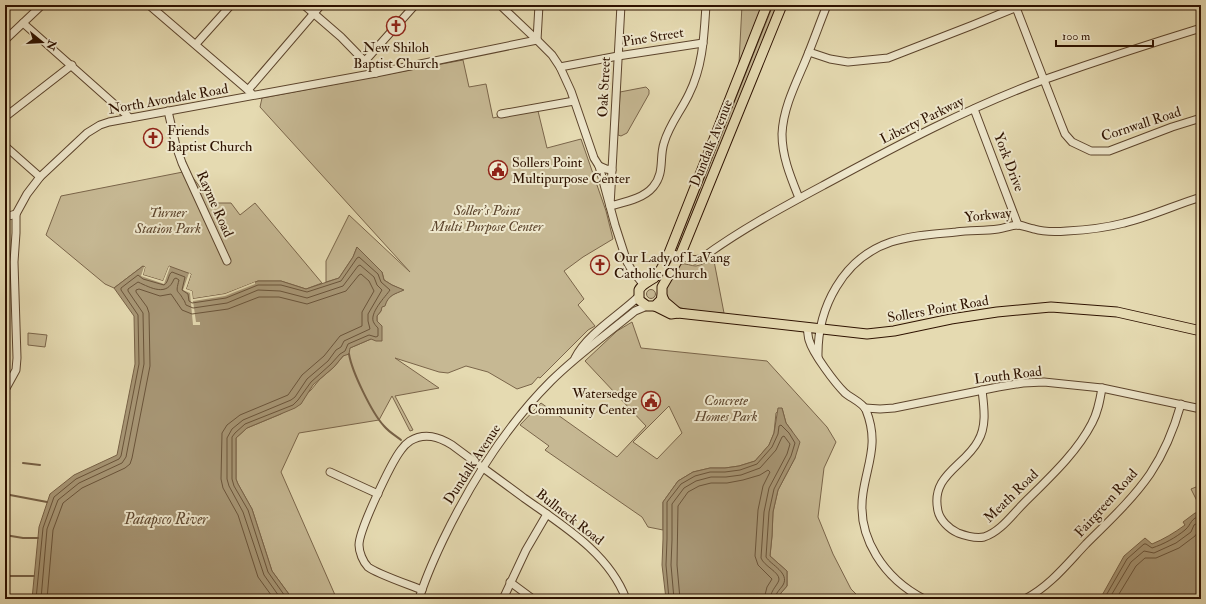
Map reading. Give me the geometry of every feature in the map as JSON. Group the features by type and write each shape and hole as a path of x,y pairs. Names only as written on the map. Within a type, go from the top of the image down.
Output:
{"main road":[{"name":"Dundalk Avenue","path":"638,297 639,290 645,283 655,277 663,267 767,5"},
{"name":"Dundalk Avenue","path":"651,306 661,300 662,287 680,256 782,5"},
{"path":"645,283 654,283 662,293 665,302 678,313"},
{"path":"638,297 641,303 651,306"},
{"name":"Sollers Point Road","path":"651,306 671,314 678,313 867,334 878,334 989,313 1051,307 1117,312 1201,331"}],"street":[{"path":"5,40 42,5"},
{"path":"149,5 251,92 321,5"},
{"path":"196,44 231,5"},
{"path":"304,5 341,37 376,73"},
{"path":"365,61 415,5"},
{"path":"500,5 552,55 566,78 594,158 599,166 627,262 633,273 645,283"},
{"path":"537,40 539,5"},
{"name":"Oak Street","path":"610,206 621,5"},
{"path":"610,206 642,196 657,182 662,167 662,152 664,143 671,126 689,94 701,62 706,5"},
{"path":"800,198 787,168 782,134 788,102 827,5"},
{"path":"808,52 830,59 848,62 888,58 973,26 1017,6"},
{"name":"Cornwall Road","path":"1017,6 1044,80 1066,134 1072,142 1092,151 1109,151 1172,127 1201,118"},
{"path":"24,22 130,118"},
{"name":"Liberty Parkway","path":"669,253 695,260 702,258 800,198 906,141 974,109 1044,80 1201,28"},
{"name":"North Avondale Road","path":"5,390 16,370 17,358 14,262 16,214 27,194 40,177 86,134 104,123 168,111 251,92 376,73 537,40"},
{"name":"Pine Street","path":"560,67 618,56 703,43"},
{"path":"5,117 13,113 72,65"},
{"path":"501,114 574,101"},
{"name":"York Drive","path":"974,109 1018,225"},
{"name":"Rayme Road","path":"168,111 176,146 182,163 227,261"},
{"path":"5,146 40,177"},
{"path":"599,166 612,170"},
{"name":"Yorkway","path":"821,330 825,313 839,282 861,259 874,250 891,242 907,238 972,230 998,229 1018,225 1057,232 1099,228 1124,223 1201,197"},
{"path":"5,217 16,214"},
{"name":"Dundalk Avenue","path":"574,360 580,348 595,333 626,309 638,297"},
{"name":"Dundalk Avenue","path":"419,599 431,565 461,505 483,468 505,436 550,382 574,360 635,311 651,306"},
{"path":"807,328 809,341 835,382 846,394 865,408 872,430 872,452 862,495 863,518 871,546 886,569 904,588 924,599"},
{"path":"818,356 818,345 821,330"},
{"name":"Louth Road","path":"865,408 894,408 982,390 1023,383 1044,382 1102,388 1201,409"},
{"name":"Meath Road","path":"982,390 984,418 982,434 974,447 945,477 940,485 937,497 938,512 947,526 954,531 969,537 978,538 991,534 1002,525 1069,456 1093,422 1102,388"},
{"name":"Fairgreen Road","path":"1025,599 1067,566 1135,493 1149,475 1164,450 1171,435 1181,404"},
{"name":"Bullneck Road","path":"422,590 369,567 361,555 359,545 360,536 378,494 401,450 409,442 423,436 429,436 441,439 452,446 547,514 583,542 608,567 618,582 626,599"},
{"path":"330,472 378,494"},
{"path":"503,599 526,550 547,514"},
{"path":"510,582 533,599"}],"green space":[{"path":"742,5 763,5 739,63"},
{"path":"773,5 778,5 678,249 676,248"},
{"name":"Soller's Point Multi Purpose Center","path":"463,60 469,87 486,84 493,118 515,113 538,111 547,148 581,139 606,211 613,239 583,257 564,271 584,299 578,305 595,326 588,330 540,378 538,377 532,384 517,389 488,372 466,366 448,373 439,372 395,358 439,388 395,396 413,430 410,431 392,396 379,420 299,433 281,472 335,595 345,599 294,599 272,571 252,509 236,479 236,438 247,428 281,414 311,390 320,379 334,367 350,348 371,339 381,307 385,305 390,297 403,290 384,280 382,272 357,247 353,257 339,278 326,282 326,261 349,215 410,272 260,107 262,98"},
{"path":"646,87 649,90 649,94 627,133 621,136 618,135 620,92"},
{"name":"Turner Station Park","path":"188,171 212,203 231,203 240,215 255,203 322,283 306,289 281,281 258,281 225,294 192,299 186,289 191,274 163,281 143,275 143,266 114,288 105,284 46,235 61,196"},
{"path":"712,259 714,261 724,313 685,309 676,306 669,301 665,294 666,285 680,264 696,266"},
{"path":"649,290 653,290 655,294 653,298 649,298 647,296 647,292"},
{"name":"Concrete Homes Park","path":"632,322 641,348 767,361 827,427 836,442 824,468 818,517 833,554 851,589 861,599 778,599 787,586 787,571 770,556 773,512 778,490 795,458 792,431 786,423 782,408 776,413 774,433 769,445 755,461 739,466 710,468 693,472 678,481 663,502 663,530 648,527 642,517 545,450 549,446 520,425 541,403 617,457 646,426 585,361 617,331","holes":["669,406 682,433 657,459 633,442"]},
{"path":"28,333 47,335 45,347 28,345"},
{"path":"1201,485 1201,509 1191,489"}],"water":[{"name":"Patapsco River","path":"357,247 382,272 384,280 404,290 390,297 377,316 377,321 382,326 382,341 371,339 350,348 349,354 343,356 334,367 313,385 301,404 295,408 247,428 236,438 236,479 252,509 272,571 294,599 32,599 39,527 50,494 74,475 117,455 135,364 134,316 114,288 143,266 145,267 143,275 163,281 169,266 191,274 186,289 192,291 193,299 225,294 258,281 281,281 306,289 339,278 353,257"},
{"path":"778,408 782,408 786,423 800,442 795,458 778,490 773,512 770,556 787,571 787,586 778,599 666,599 662,565 663,502 678,481 693,472 710,468 739,466 755,461 769,445 774,433"},
{"path":"1201,512 1201,599 1100,599 1124,556 1145,538 1152,544 1169,536 1185,525 1183,522 1195,513"}],"pier":[{"path":"169,266 170,267 164,284 141,276 145,267 143,275 163,281"},
{"path":"189,273 191,274 186,289 192,291 193,299 225,294 255,282 255,284 225,296 193,301 196,322 200,322 200,325 193,325 190,293 183,290"}],"waterway":[{"path":"349,354 358,381 374,412 386,428 401,440"},
{"path":"23,463 40,465"},
{"path":"10,495 47,502"},
{"path":"5,535 23,538 38,538"},
{"path":"5,576 34,576"}],"place":[{"name":"New Shiloh Baptist Church","path":"396,26"},
{"name":"Friends Baptist Church","path":"153,138"},
{"name":"Sollers Point Multipurpose Center","path":"498,170"},
{"name":"Our Lady of LaVang Catholic Church","path":"600,265"},
{"name":"Watersedge Community Center","path":"651,401"}]}
